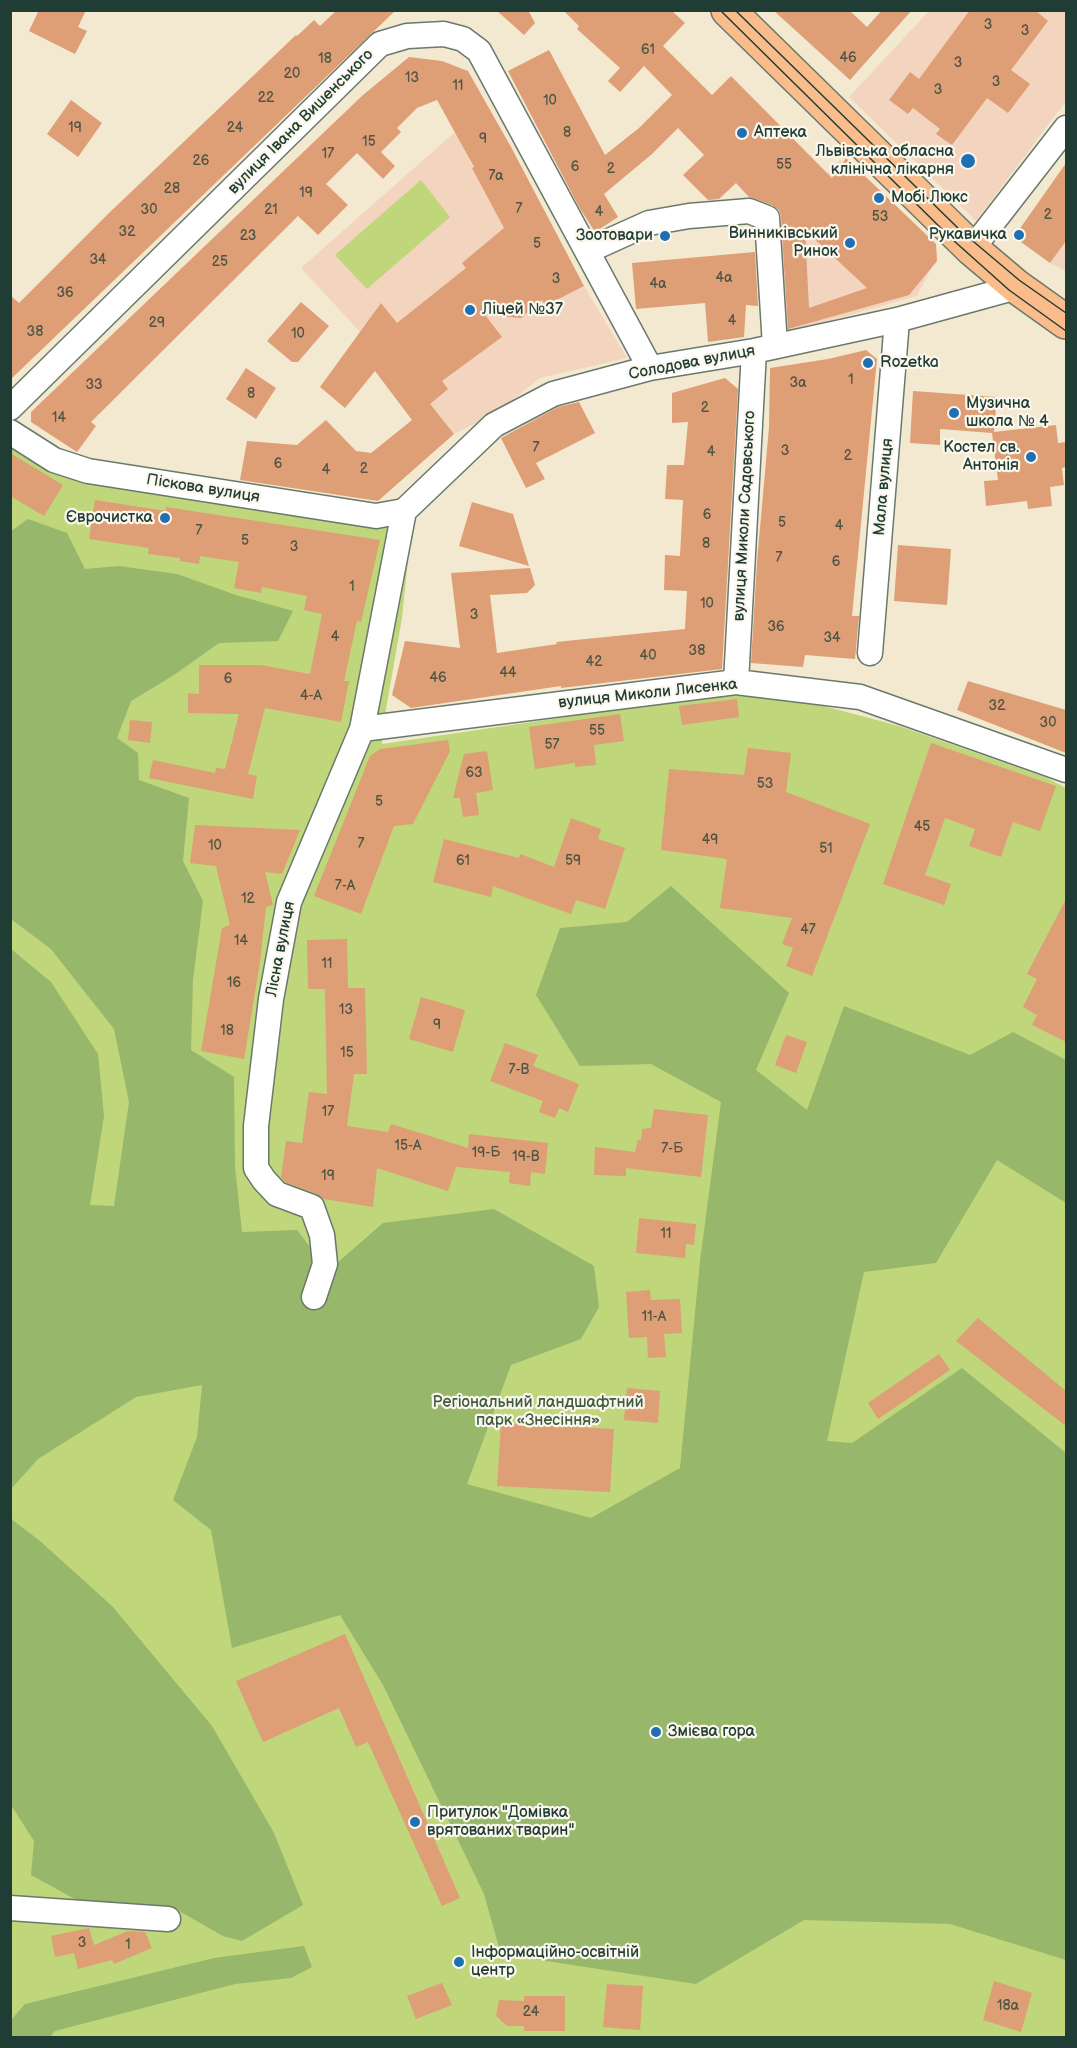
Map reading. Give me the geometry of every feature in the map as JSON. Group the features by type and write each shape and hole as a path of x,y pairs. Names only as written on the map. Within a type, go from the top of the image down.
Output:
{"main road":[{"path":"728,10 972,249 1017,287 1066,322"}],"street":[{"name":"вулиця Івана Вишенського","path":"10,408 380,44 407,36 444,34 463,39 479,51 650,368"},
{"path":"972,249 1066,128"},
{"path":"587,251 649,224 669,220 749,211 767,218 765,349"},
{"name":"Солодова вулиця","path":"404,511 494,425 553,394 650,368 765,349 897,320 1017,287"},
{"name":"Мала вулиця","path":"870,653 897,320"},
{"name":"вулиця Миколи Садовського","path":"736,682 765,349"},
{"name":"Піскова вулиця","path":"10,432 54,460 88,471 376,516 404,511"},
{"name":"Лісна вулиця","path":"314,1297 325,1263 322,1235 312,1207 278,1194 256,1168 256,1126 271,999 289,902 362,729 404,511"},
{"name":"вулиця Миколи Лисенка","path":"362,729 736,682 860,697 1066,770"},
{"path":"10,1908 168,1919"}],"shaded area":[{"name":"Львівська обласна клінічна лікарня","path":"929,11 1066,11 1066,101 976,221 849,97"},
{"path":"455,132 545,306 584,286 627,358 540,378 496,413 454,434 301,268"},
{"name":"Винниківський Ринок","path":"840,160 938,255 917,296 781,334 774,231"},
{"path":"1066,241 1066,271 1050,263"}],"green space":[{"path":"421,180 450,217 367,289 335,255"},
{"name":"Регіональний ландшафтний парк «Знесіння»","path":"10,440 56,470 412,520 402,618 382,744 695,698 737,694 824,706 899,726 1045,777 1066,788 1066,2037 11,2037"},
{"path":"28,519 67,533 85,569 119,566 177,574 236,595 293,611 278,641 219,643 174,675 131,701 117,738 138,753 139,780 189,798 183,861 203,901 193,980 191,1050 234,1077 235,1167 242,1232 297,1230 328,1271 383,1223 494,1209 594,1266 599,1307 581,1339 511,1365 467,1484 591,1518 680,1468 700,1261 721,1102 651,1064 580,1066 536,995 560,928 627,922 671,886 789,993 756,1070 807,1110 844,1006 970,1055 1013,1032 1066,1060 1066,1203 997,1160 936,1263 864,1272 827,1441 852,1443 962,1368 1066,1453 1066,1960 950,1924 804,1920 696,1984 501,1954 484,1894 383,1685 340,1615 232,1648 211,1530 173,1500 197,1437 202,1385 136,1397 38,1459 11,1489 11,949 51,982 98,1054 104,1116 90,1205 114,1206 129,1102 114,1029 51,949 11,919 10,532"},
{"path":"10,1518 40,1541 112,1606 212,1726 274,1833 303,1905 242,1941 223,1936 172,1907 82,1903 31,1875 34,1841 11,1805"},
{"path":"304,1946 312,1967 291,1978 235,1984 55,2031 50,2037 11,2037 11,2020 25,2004 214,1958"}],"building":[{"path":"39,10 86,10 78,27 87,31 75,54 29,31"},
{"path":"337,10 396,10 10,380 10,295 19,303 109,213 296,35 314,20 320,26"},
{"path":"496,10 528,10 535,23 524,35"},
{"path":"563,10 671,10 685,23 663,46 712,95 731,76 832,178 846,158 936,244 937,261 909,295 788,329 779,210 772,205 749,197 736,183 719,199 708,200 683,175 704,155 678,128 652,154 604,194 618,217 595,232 579,207 508,71 549,50 605,155 639,128 672,95 644,66 620,92 608,81 620,68 577,29 579,26","holes":["805,230 867,288 809,308"]},
{"path":"773,10 849,10 867,27 882,10 912,10 850,80"},
{"path":"970,10 1035,10 1048,21 1011,70 1030,84 1008,113 987,98 952,145 936,134 940,129 913,108 908,114 889,100 910,72 919,79"},
{"path":"409,57 442,61 468,71 584,286 545,306 542,300 521,318 485,315 502,337 442,381 448,389 430,404 454,434 378,501 240,480 247,441 297,445 326,420 356,451 371,453 412,420 375,371 345,408 320,387 381,303 397,323 466,268 462,263 504,228 437,100 417,108 397,128 401,132 381,152 395,166 383,179 357,153 326,184 348,205 318,235 298,216 91,422 96,426 77,452 31,422 31,412 363,95"},
{"path":"71,100 102,123 78,157 47,134"},
{"path":"1066,163 1066,241 1050,263 1014,237"},
{"path":"755,252 758,306 746,305 744,337 708,342 705,303 636,309 632,263"},
{"path":"301,302 329,326 298,362 292,362 267,341"},
{"path":"866,350 877,359 852,616 859,616 855,659 805,655 803,667 751,663 769,427 770,368 828,359"},
{"path":"246,368 276,388 256,419 226,399"},
{"path":"725,378 738,389 722,669 561,688 561,686 411,708 392,695 405,641 460,648 451,573 530,568 535,585 527,593 490,595 497,653 557,644 556,642 685,629 687,591 664,590 665,555 680,556 683,500 665,499 667,465 684,465 688,422 672,423 672,393"},
{"path":"913,391 997,397 994,432 1056,425 1058,443 1066,442 1066,467 1062,468 1064,485 1050,487 1052,506 1028,509 1027,501 986,506 984,481 998,480 992,433 940,429 940,445 910,443"},
{"path":"579,402 595,433 536,463 545,479 526,488 501,438 558,407"},
{"path":"10,453 63,485 44,516 10,496"},
{"path":"95,500 166,511 166,507 380,540 361,622 357,621 344,681 349,681 341,722 265,708 248,774 257,776 253,799 149,778 153,760 215,773 216,768 225,769 239,714 188,713 188,693 199,694 199,665 261,665 310,674 322,614 304,610 307,596 262,587 261,593 234,588 239,562 200,556 199,564 180,561 180,558 148,554 149,548 89,539"},
{"path":"472,502 513,514 529,566 459,546"},
{"path":"898,545 951,549 947,605 894,601"},
{"path":"968,681 1066,710 1066,753 957,710"},
{"path":"737,699 739,717 682,725 679,706"},
{"path":"620,714 624,741 594,745 596,765 575,767 575,763 535,769 529,727"},
{"path":"130,720 152,722 150,743 128,740"},
{"path":"448,740 450,751 413,824 394,826 361,914 314,896 370,756 380,749"},
{"path":"931,743 1056,786 1040,831 1013,822 1001,857 969,846 975,829 945,818 925,875 951,884 944,905 883,884"},
{"path":"748,748 791,753 786,792 870,824 812,976 786,966 793,948 782,944 792,918 720,908 727,859 661,850 669,769 744,775"},
{"path":"487,751 493,790 476,793 479,815 463,817 460,798 453,798 464,754"},
{"path":"571,818 601,829 598,839 625,848 605,909 576,900 571,914 493,886 491,897 433,882 444,839 519,858 520,854 554,867"},
{"path":"195,825 300,830 282,874 265,872 273,905 266,907 260,962 244,1059 201,1051 222,928 230,925 216,866 190,863"},
{"path":"1066,899 1066,1042 1032,1025 1037,1015 1023,1007 1037,979 1027,974"},
{"path":"347,939 348,988 365,988 367,1074 354,1074 347,1126 388,1132 391,1124 468,1148 469,1134 548,1143 545,1174 531,1172 530,1186 509,1183 510,1172 456,1167 448,1191 377,1168 373,1207 324,1199 285,1182 281,1177 286,1141 302,1143 309,1092 327,1094 325,989 308,989 307,940"},
{"path":"421,997 465,1010 453,1052 409,1039"},
{"path":"786,1035 807,1042 796,1073 775,1065"},
{"path":"505,1043 538,1055 533,1066 579,1084 568,1112 559,1108 555,1118 539,1112 543,1101 490,1081"},
{"path":"654,1109 708,1115 701,1177 626,1168 626,1176 594,1175 595,1147 635,1152 638,1140 641,1140 642,1129 651,1128"},
{"path":"639,1218 696,1224 694,1245 686,1244 685,1258 636,1253"},
{"path":"650,1290 651,1300 680,1299 682,1333 664,1334 666,1357 648,1358 647,1337 629,1338 626,1292"},
{"path":"978,1318 1066,1391 1066,1426 956,1341"},
{"path":"939,1354 950,1370 878,1419 868,1403"},
{"path":"627,1388 660,1391 658,1423 624,1420"},
{"path":"501,1423 614,1429 610,1492 497,1486"},
{"path":"345,1634 460,1898 442,1906 368,1742 356,1747 339,1708 263,1742 236,1681"},
{"path":"89,1928 94,1945 128,1931 145,1932 152,1948 114,1964 112,1960 78,1969 74,1953 55,1957 51,1936"},
{"path":"994,1981 1032,1993 1021,2032 983,2020"},
{"path":"442,1983 452,2005 416,2019 407,1996"},
{"path":"607,1984 643,1986 640,2030 603,2027"},
{"path":"524,1996 565,1996 565,2031 524,2031 524,2026 507,2026 496,2016 499,2000 524,2001"}],"tram line":[{"path":"720,10 953,240 1009,290 1066,331"},
{"path":"735,10 961,231 1019,280 1066,313"}],"place":[{"name":"Аптека","path":"742,133"},
{"name":"Львівська обласна клінічна лікарня","path":"968,161"},
{"name":"Мобі Люкс","path":"879,198"},
{"name":"Рукавичка","path":"1019,235"},
{"name":"Зоотовари","path":"665,236"},
{"name":"Винниківський Ринок","path":"850,243"},
{"name":"Ліцей №37","path":"470,310"},
{"name":"Rozetka","path":"868,363"},
{"name":"Музична школа № 4","path":"954,413"},
{"name":"Костел св. Антонія","path":"1031,457"},
{"name":"Єврочистка","path":"165,518"},
{"name":"Змієва гора","path":"656,1732"},
{"name":"Притулок \"Домівка врятованих тварин\"","path":"415,1822"},
{"name":"Інформаційно-освітній центр","path":"459,1962"}]}
